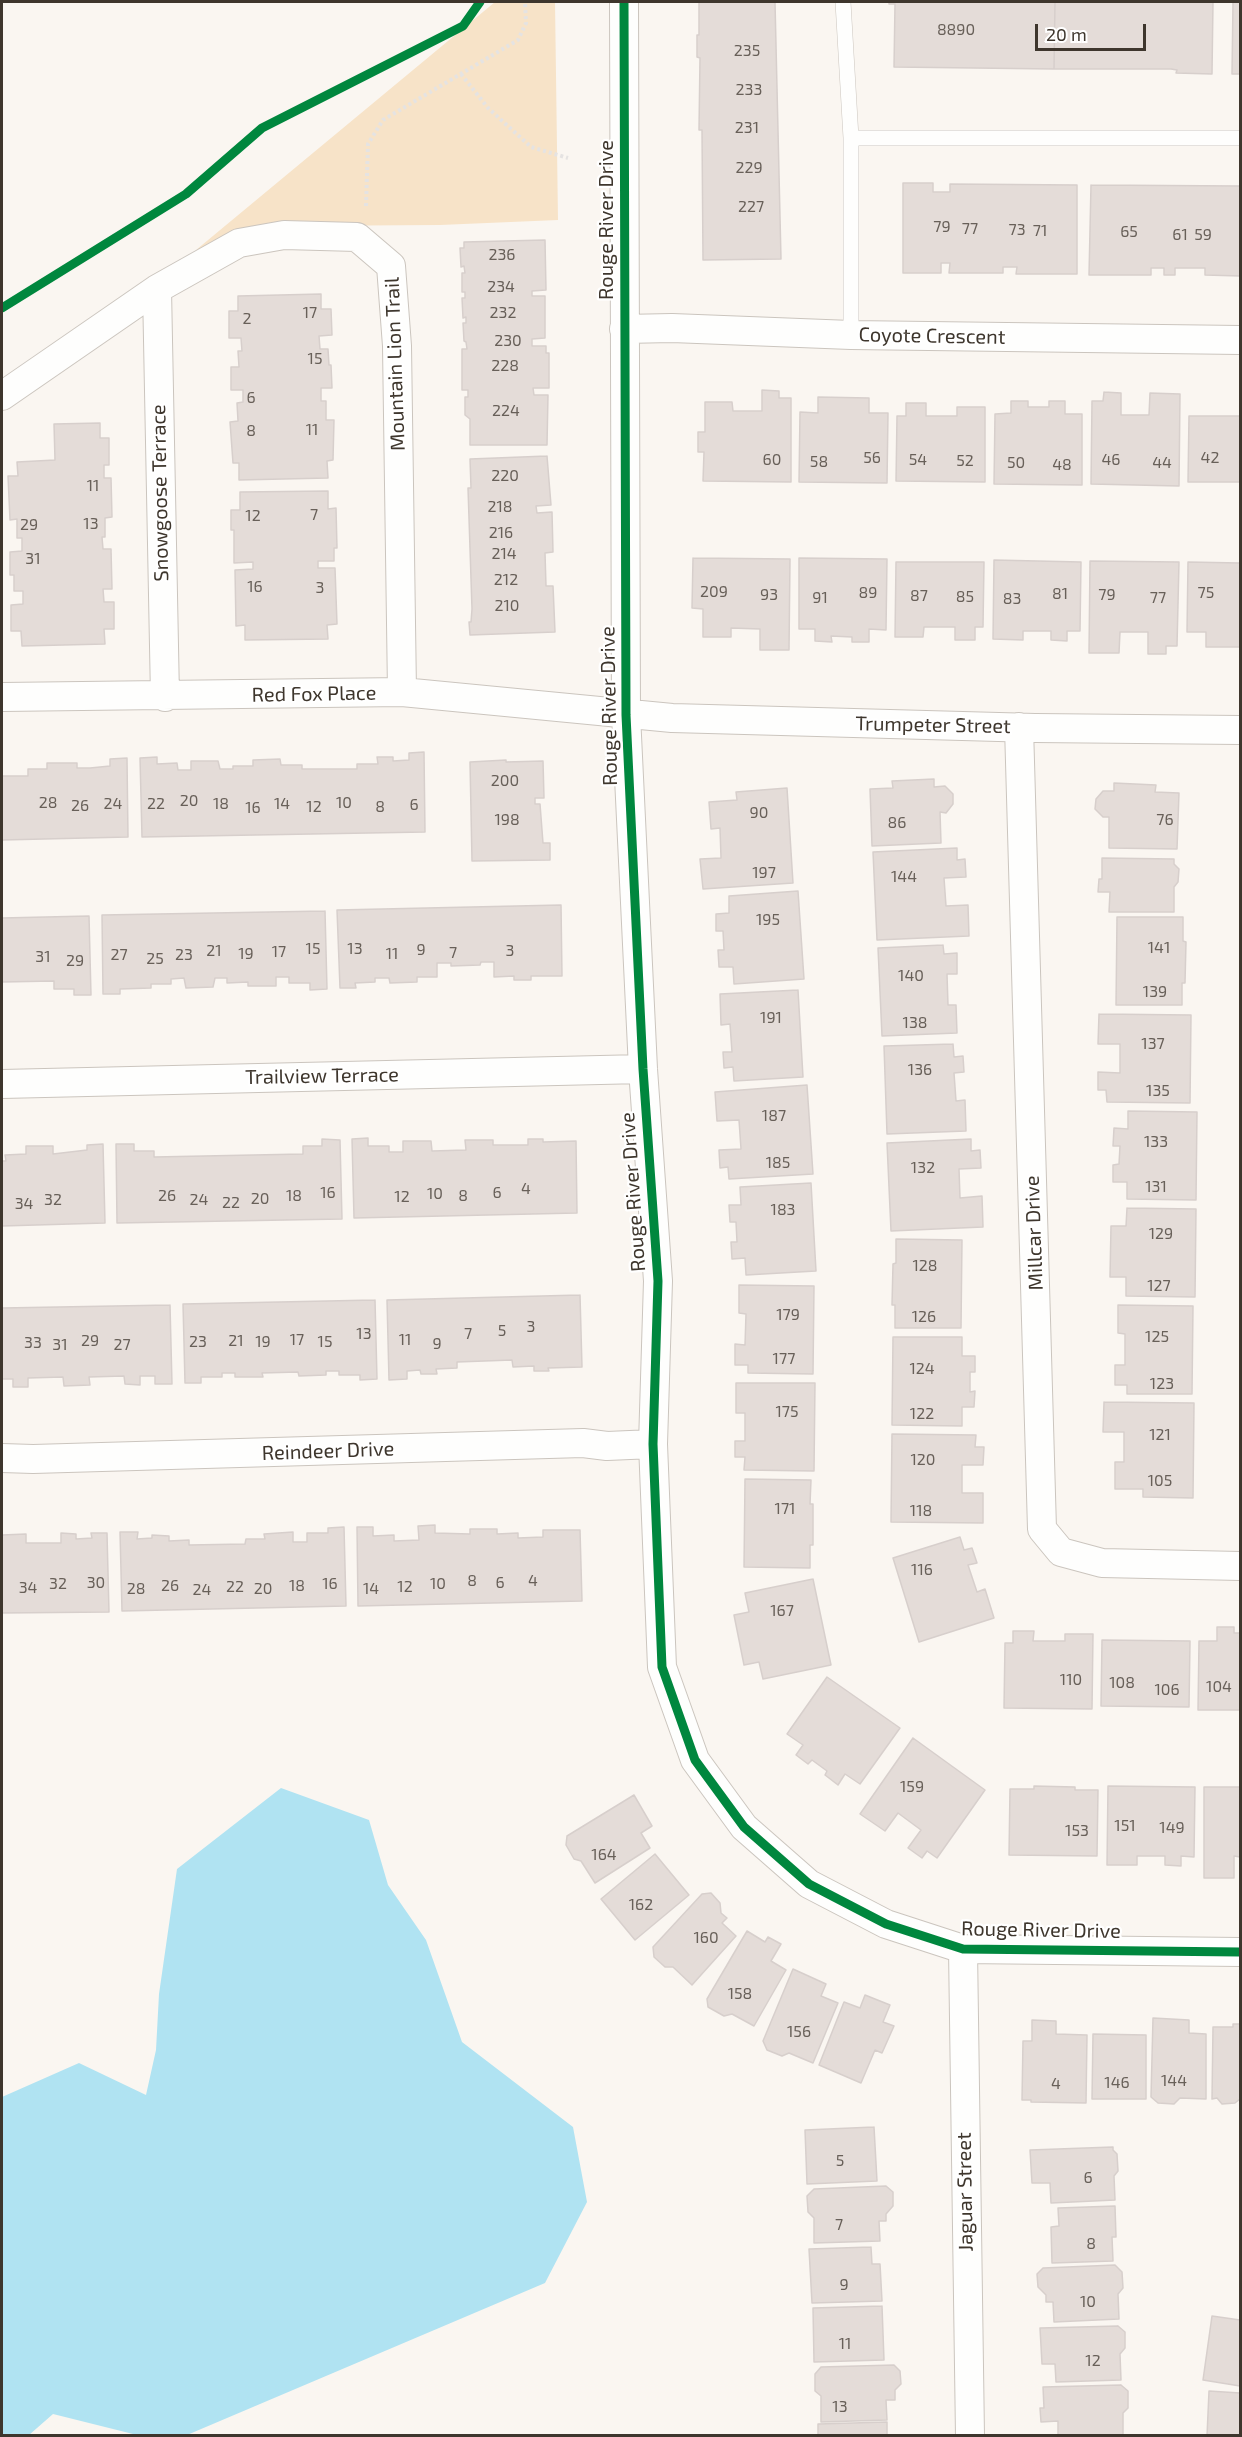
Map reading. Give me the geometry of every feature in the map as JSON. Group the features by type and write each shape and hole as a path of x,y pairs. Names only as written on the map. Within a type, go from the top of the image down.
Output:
{"street":[{"name":"Rouge River Drive","path":"624,2 626,715 643,1070 658,1281 653,1444 662,1667 695,1760 744,1827 809,1884 886,1924 963,1949 1240,1952"},
{"name":"Mountain Lion Trail","path":"2,396 157,289 239,243 284,235 357,237 391,266 397,346 402,692"},
{"name":"Snowgoose Terrace","path":"157,289 165,697"},
{"name":"Coyote Crescent","path":"624,329 672,328 851,335 1240,340"},
{"name":"Red Fox Place","path":"2,698 402,692 626,715"},
{"name":"Trumpeter Street","path":"626,715 1019,727 1240,730"},
{"name":"Millcar Drive","path":"1019,727 1042,1529 1061,1552 1102,1563 1240,1566"},
{"name":"Trailview Terrace","path":"2,1084 643,1070"},
{"name":"Reindeer Drive","path":"2,1458 583,1443 607,1446 653,1444"},
{"name":"Jaguar Street","path":"963,1949 970,2436"}],"lane":[{"path":"843,2 851,138 851,335"},
{"path":"851,138 1240,138"}],"path":[{"path":"365,244 368,144 383,120 518,40 526,22 525,2"},
{"path":"461,74 488,108 531,147 568,158"}],"shaded area":[{"path":"495,2 555,2 558,220 440,225 288,226 196,250"}],"water":[{"path":"281,1788 369,1820 388,1885 426,1940 462,2042 573,2127 587,2202 545,2283 187,2435 137,2435 53,2414 29,2435 2,2435 2,2097 79,2063 146,2095 156,2050 159,1994 177,1869"}],"building":[{"path":"699,2 775,2 781,259 703,260 702,130 699,130 700,58 697,57"},
{"path":"889,2 1055,2 1054,69 894,67 895,4 889,4"},
{"path":"1055,2 1213,2 1212,74 1176,73 1177,70 1171,69 1054,69"},
{"path":"1233,2 1240,2 1240,74 1232,74"},
{"path":"903,183 933,183 933,192 950,192 950,184 1077,185 1077,274 1016,274 1017,267 1003,267 1003,273 949,273 950,263 941,263 941,273 903,273"},
{"path":"1091,185 1240,186 1240,276 1205,275 1205,268 1175,268 1175,275 1164,275 1164,268 1151,268 1151,275 1089,275"},
{"path":"545,240 546,290 532,291 532,296 545,296 545,338 532,339 532,346 546,346 546,353 549,353 549,388 533,388 534,395 548,395 547,445 470,445 470,419 465,415 465,397 468,397 468,390 462,390 462,349 467,349 464,341 463,323 466,323 466,317 463,318 462,298 465,298 465,292 462,292 462,273 465,273 464,266 461,267 460,248 464,248 464,242"},
{"path":"321,294 321,309 331,309 332,335 319,336 320,349 328,349 329,365 331,365 332,388 321,388 321,401 326,401 326,420 334,420 333,460 327,461 328,478 239,480 239,463 233,463 230,422 238,421 237,403 243,402 243,390 231,390 231,367 239,367 238,351 242,351 241,338 229,338 229,311 238,311 238,296"},
{"path":"762,390 779,391 779,398 791,398 791,482 703,481 704,452 698,452 698,432 705,432 705,402 732,402 733,411 762,411"},
{"path":"1104,392 1121,393 1121,415 1149,415 1150,393 1180,394 1179,486 1091,484 1092,401 1103,401"},
{"path":"818,397 869,398 869,413 888,413 887,483 799,482 800,412 818,413"},
{"path":"1011,401 1028,401 1028,407 1049,407 1049,401 1065,401 1065,414 1082,414 1082,485 994,484 995,414 1011,413"},
{"path":"906,403 926,403 926,416 957,416 957,407 985,407 985,482 896,481 897,416 906,416"},
{"path":"1189,416 1240,416 1240,482 1188,482"},
{"path":"100,423 100,438 109,438 109,465 104,465 104,478 111,478 112,517 105,518 105,537 102,537 103,549 111,549 112,589 103,589 104,602 114,602 114,629 104,629 105,644 22,646 21,631 11,631 11,605 23,604 23,591 14,591 14,575 10,575 10,552 22,551 22,538 17,538 17,519 10,520 8,476 18,476 17,462 55,460 54,424"},
{"path":"547,456 551,505 536,506 537,513 552,512 553,552 545,553 546,586 553,586 555,632 470,635 469,622 471,622 472,609 468,488 471,488 470,459"},
{"path":"328,491 328,509 336,508 337,548 334,548 334,561 318,561 318,568 335,568 337,624 327,625 328,639 245,640 245,625 236,626 235,570 253,569 253,562 234,563 234,530 231,530 231,510 240,510 240,492"},
{"path":"693,558 790,559 789,650 760,650 760,629 731,628 731,637 703,637 703,609 692,608"},
{"path":"799,558 887,559 886,630 869,629 869,642 852,642 852,637 831,636 832,642 815,641 815,629 799,629"},
{"path":"994,560 1081,562 1080,631 1067,631 1067,641 1051,640 1051,631 1023,631 1023,640 993,639"},
{"path":"1090,561 1179,562 1177,646 1166,646 1166,654 1148,654 1148,632 1120,632 1119,653 1089,653"},
{"path":"896,562 984,562 983,627 975,627 975,640 955,640 955,627 924,627 923,637 895,637"},
{"path":"1188,562 1240,563 1240,647 1206,647 1206,632 1187,632"},
{"path":"424,752 425,832 142,837 140,758 157,757 157,764 177,763 178,770 191,770 191,761 218,761 220,769 233,769 233,766 253,766 253,760 280,759 281,765 302,765 302,769 357,769 357,764 378,764 377,757 393,757 393,761 409,760 409,753"},
{"path":"127,758 128,837 2,840 2,776 28,776 28,769 47,769 47,763 77,763 77,768 90,768 110,766 110,759"},
{"path":"506,760 506,762 543,761 544,798 535,798 535,804 540,804 543,843 550,843 550,860 472,861 470,762"},
{"path":"934,779 934,787 945,786 953,794 953,804 946,813 940,812 941,843 872,846 870,789 893,788 892,781"},
{"path":"1114,783 1156,785 1155,792 1179,793 1177,849 1109,848 1109,817 1103,817 1095,809 1096,799 1103,791 1114,791"},
{"path":"787,788 793,883 703,889 700,859 721,858 720,828 711,829 709,802 737,800 736,792"},
{"path":"957,848 957,860 965,859 966,877 944,878 946,906 968,905 969,936 877,940 873,852"},
{"path":"1102,858 1174,859 1174,864 1179,869 1178,882 1174,887 1174,912 1109,912 1110,892 1098,892 1099,879 1102,879"},
{"path":"798,891 804,979 734,984 733,967 719,967 718,950 724,950 723,931 716,931 716,914 729,913 729,896"},
{"path":"561,905 562,976 531,976 531,980 514,980 514,976 494,977 494,962 451,966 451,963 437,963 437,977 417,977 417,982 390,983 389,978 375,978 375,982 355,983 356,988 340,988 337,910"},
{"path":"325,911 327,989 310,990 310,983 289,983 289,977 276,977 276,986 248,986 248,982 227,983 227,978 215,978 213,987 186,988 184,978 171,979 171,984 151,984 151,988 120,989 120,994 103,994 102,915"},
{"path":"89,916 91,995 74,995 74,989 54,989 54,981 2,982 2,918"},
{"path":"1117,917 1183,917 1183,941 1186,942 1182,1005 1116,1005"},
{"path":"943,945 944,954 957,953 957,974 947,974 948,1005 956,1005 957,1033 882,1036 878,948"},
{"path":"798,990 803,1077 734,1081 733,1067 724,1068 723,1052 732,1052 730,1024 721,1025 720,994"},
{"path":"1099,1014 1191,1015 1190,1103 1107,1102 1106,1090 1098,1090 1098,1072 1120,1073 1120,1044 1098,1044"},
{"path":"953,1044 954,1057 963,1056 964,1072 954,1073 956,1101 965,1100 966,1131 887,1134 884,1046"},
{"path":"807,1085 813,1174 729,1179 728,1167 720,1168 719,1150 741,1149 739,1120 717,1121 715,1092"},
{"path":"1128,1111 1197,1112 1196,1200 1127,1199 1127,1182 1113,1182 1113,1165 1119,1164 1120,1146 1113,1146 1114,1128 1128,1129"},
{"path":"368,1138 368,1146 389,1146 389,1152 403,1152 403,1141 431,1141 432,1151 466,1150 465,1140 493,1140 493,1145 528,1145 528,1139 543,1139 543,1142 576,1141 577,1213 354,1218 352,1139"},
{"path":"322,1139 340,1140 342,1219 117,1223 116,1144 134,1144 134,1151 154,1151 154,1157 303,1154 303,1146 322,1146"},
{"path":"971,1139 971,1151 980,1150 981,1168 959,1169 960,1198 982,1196 983,1227 891,1231 887,1143"},
{"path":"103,1144 105,1223 2,1226 2,1161 6,1161 5,1155 26,1154 26,1146 53,1146 53,1154 87,1150 87,1145"},
{"path":"811,1183 816,1271 746,1275 745,1258 732,1259 731,1242 737,1242 736,1222 730,1222 729,1205 741,1205 740,1187"},
{"path":"1127,1208 1196,1209 1195,1297 1126,1296 1126,1277 1110,1277 1111,1226 1126,1226"},
{"path":"896,1239 962,1240 961,1328 895,1328 895,1305 892,1305"},
{"path":"739,1285 814,1286 813,1374 748,1373 748,1365 735,1365 735,1344 745,1345 746,1314 739,1313"},
{"path":"580,1295 582,1367 548,1368 549,1371 534,1371 534,1366 513,1367 512,1360 457,1362 457,1368 436,1369 437,1374 421,1374 420,1370 407,1371 407,1379 389,1380 387,1300"},
{"path":"375,1300 377,1379 360,1380 360,1375 339,1375 339,1371 326,1371 326,1375 299,1376 298,1372 262,1373 263,1377 235,1377 235,1373 222,1373 222,1377 201,1377 201,1383 185,1383 183,1304"},
{"path":"170,1305 172,1384 155,1384 155,1376 140,1376 140,1385 125,1384 124,1376 89,1377 90,1385 64,1386 63,1377 28,1378 28,1387 13,1387 13,1379 2,1379 2,1308"},
{"path":"1118,1305 1193,1306 1192,1394 1127,1394 1127,1385 1115,1385 1115,1365 1125,1365 1125,1334 1118,1333"},
{"path":"893,1337 962,1337 962,1356 975,1356 975,1372 970,1372 970,1392 975,1391 974,1407 962,1407 962,1426 892,1425"},
{"path":"736,1383 815,1383 814,1471 744,1470 745,1457 735,1457 735,1441 745,1441 745,1413 736,1413"},
{"path":"1104,1402 1194,1403 1193,1498 1143,1497 1143,1489 1115,1489 1115,1462 1124,1462 1124,1432 1103,1432"},
{"path":"892,1434 976,1435 975,1447 984,1447 983,1465 962,1465 962,1493 983,1493 983,1523 891,1522"},
{"path":"745,1479 811,1480 813,1545 810,1545 810,1568 744,1567"},
{"path":"435,1525 435,1533 470,1534 470,1529 497,1529 497,1534 518,1533 518,1538 543,1537 543,1530 580,1530 582,1601 358,1606 357,1527 373,1527 373,1536 394,1535 394,1541 419,1540 418,1526"},
{"path":"344,1527 346,1606 122,1611 120,1532 138,1532 137,1539 152,1538 152,1535 169,1536 169,1541 189,1540 189,1545 245,1544 246,1539 265,1539 264,1534 293,1532 293,1542 307,1542 307,1533 328,1533 328,1528"},
{"path":"61,1533 76,1534 76,1539 92,1538 91,1533 107,1533 109,1612 2,1613 2,1535 26,1534 26,1543 61,1543"},
{"path":"960,1537 964,1550 972,1548 977,1563 968,1565 977,1592 985,1589 994,1618 919,1642 893,1558"},
{"path":"813,1579 831,1665 763,1679 759,1662 744,1665 734,1615 749,1612 745,1593"},
{"path":"1217,1627 1234,1627 1234,1633 1240,1633 1240,1710 1198,1710 1199,1641 1217,1641"},
{"path":"1013,1631 1034,1631 1033,1641 1065,1641 1065,1634 1093,1634 1092,1709 1004,1708 1005,1643 1013,1643"},
{"path":"1102,1640 1190,1641 1189,1707 1101,1706"},
{"path":"827,1677 900,1728 860,1784 845,1774 838,1785 825,1775 827,1771 812,1760 808,1764 796,1755 803,1745 787,1734"},
{"path":"913,1738 985,1790 937,1858 927,1851 922,1858 908,1848 921,1830 898,1813 885,1831 860,1814"},
{"path":"1034,1786 1098,1790 1097,1856 1009,1855 1010,1789 1034,1789"},
{"path":"1108,1786 1195,1787 1194,1857 1181,1856 1181,1866 1165,1865 1165,1856 1137,1856 1137,1865 1107,1865"},
{"path":"1204,1787 1240,1787 1240,1857 1234,1856 1234,1878 1204,1878"},
{"path":"634,1795 652,1826 641,1833 650,1848 595,1883 581,1861 574,1859 566,1845 567,1836"},
{"path":"655,1854 689,1895 635,1940 601,1899"},
{"path":"711,1893 720,1903 721,1913 727,1918 722,1923 736,1936 692,1985 673,1967 665,1967 654,1957 653,1947 702,1894"},
{"path":"747,1931 765,1942 768,1937 781,1944 771,1961 786,1970 754,2026 732,2014 724,2016 708,2007 707,1999"},
{"path":"793,1969 826,1984 821,1996 838,2003 813,2063 789,2053 782,2056 767,2050 763,2041"},
{"path":"865,1995 890,2005 883,2022 894,2026 882,2053 875,2050 861,2083 819,2065 844,2002 860,2008"},
{"path":"1153,2018 1189,2020 1189,2033 1206,2034 1206,2099 1180,2098 1174,2104 1158,2103 1151,2097"},
{"path":"1032,2020 1056,2021 1056,2034 1087,2035 1086,2103 1022,2100 1023,2041 1032,2041"},
{"path":"1233,2024 1240,2024 1240,2099 1235,2103 1222,2104 1217,2098 1212,2099 1213,2027 1233,2027"},
{"path":"1093,2034 1146,2035 1146,2099 1092,2099"},
{"path":"874,2127 877,2181 807,2184 805,2130"},
{"path":"1113,2147 1117,2154 1118,2171 1114,2176 1115,2200 1051,2203 1050,2183 1032,2183 1030,2150"},
{"path":"886,2186 893,2192 893,2206 886,2214 886,2221 879,2221 880,2241 814,2243 814,2218 808,2212 807,2196 814,2189"},
{"path":"1115,2206 1116,2237 1112,2237 1113,2261 1052,2263 1051,2227 1059,2226 1058,2208"},
{"path":"871,2247 872,2264 880,2264 882,2301 812,2303 809,2249"},
{"path":"1115,2265 1122,2272 1123,2288 1118,2294 1119,2319 1054,2322 1053,2302 1046,2302 1046,2295 1038,2287 1037,2274 1043,2268"},
{"path":"882,2306 884,2360 814,2362 813,2308"},
{"path":"1212,2316 1240,2320 1240,2386 1203,2380"},
{"path":"1118,2326 1125,2332 1125,2348 1120,2354 1121,2380 1056,2382 1055,2364 1042,2364 1040,2328"},
{"path":"894,2365 900,2371 901,2384 895,2390 895,2400 886,2400 887,2420 821,2422 821,2396 815,2391 815,2374 821,2367"},
{"path":"1121,2385 1128,2391 1128,2408 1123,2413 1123,2436 1058,2436 1058,2421 1041,2422 1040,2408 1044,2408 1043,2387"},
{"path":"1209,2391 1240,2393 1240,2436 1207,2436"},
{"path":"887,2422 887,2436 818,2436 818,2424"}],"cycle path":[{"path":"2,308 186,194 262,128 463,26 480,2"},
{"path":"624,2 626,715 643,1069 658,1281 653,1444 662,1667 695,1760 744,1827 809,1884 886,1924 963,1949 1240,1952"}]}
